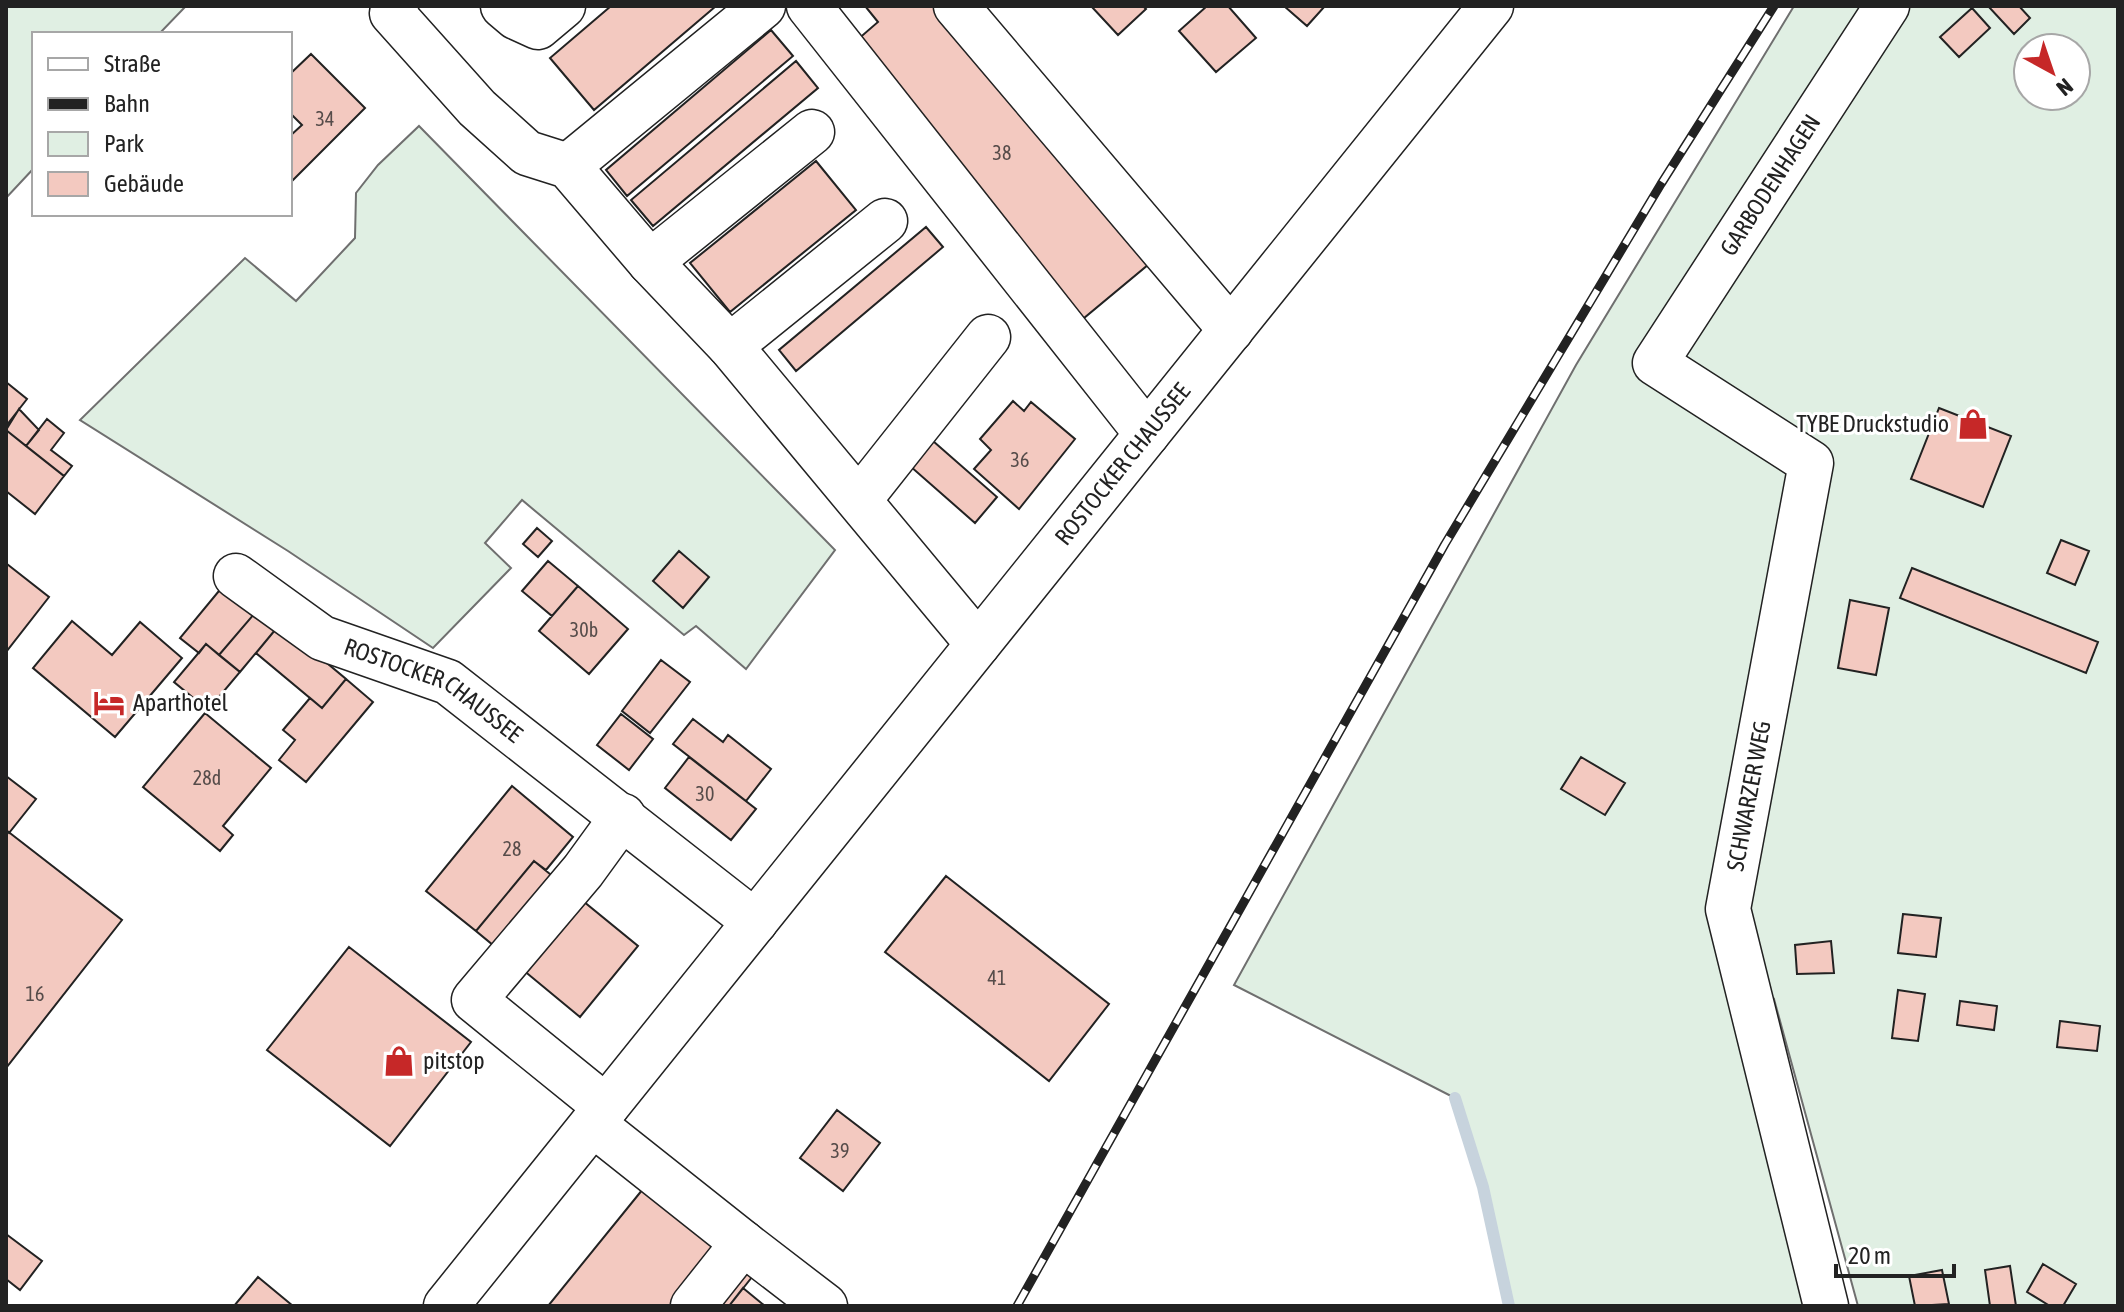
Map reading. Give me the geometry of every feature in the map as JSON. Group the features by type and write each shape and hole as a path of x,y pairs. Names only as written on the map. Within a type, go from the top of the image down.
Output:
{"street":[{"path":"396,6 392,13 477,108 527,153 568,166 650,262 730,346 978,644"},
{"path":"503,6 516,17 538,27 563,6"},
{"path":"568,166 763,6"},
{"path":"809,6 1147,434"},
{"path":"956,6 1231,330"},
{"name":"ROSTOCKER CHAUSSEE","path":"456,1303 599,1116 1491,6"},
{"name":"GARBODENHAGEN","path":"1655,363 1887,6"},
{"path":"650,262 812,132"},
{"path":"730,346 885,221"},
{"path":"859,500 988,337"},
{"name":"SCHWARZER WEG","path":"1655,363 1811,463 1728,909 1826,1306"},
{"name":"ROSTOCKER CHAUSSEE","path":"236,576 322,638 448,682 755,922"},
{"path":"623,816 583,871 474,1000 743,1243 825,1306"},
{"path":"693,1306 743,1243"}],"green space":[{"path":"6,6 186,6 161,32 32,32 32,170 6,198"},
{"path":"1794,6 2118,6 2118,1306 1858,1306 1774,999 1737,1023 1821,1306 1509,1306 1483,1187 1455,1098 1234,985 1576,365"},
{"path":"419,126 835,550 746,669 696,626 684,635 522,500 485,543 511,568 433,648 288,551 80,420 245,258 296,301 355,238 356,193 378,165"}],"building":[{"path":"611,6 716,6 594,110 550,58"},
{"path":"865,6 945,6 1155,259 1078,323 849,47 878,22"},
{"path":"1091,6 1143,6 1146,9 1118,35"},
{"path":"1207,6 1228,6 1256,38 1216,72 1179,31"},
{"path":"1284,6 1325,6 1307,26"},
{"path":"1988,6 2019,6 2030,18 2012,32"},
{"path":"1972,8 1990,28 1959,57 1940,37"},
{"path":"771,30 793,56 627,196 606,170"},
{"path":"311,54 365,108 292,181 292,134 302,125 292,115 292,72"},
{"path":"796,61 818,88 653,226 631,200"},
{"path":"816,161 856,210 730,312 690,263"},
{"path":"926,227 943,247 796,371 779,350"},
{"path":"6,382 27,399 6,426 7,418"},
{"path":"1013,401 1024,411 1031,402 1075,439 1019,509 974,469 991,450 980,439"},
{"path":"1939,408 2011,436 1983,507 1911,479"},
{"path":"19,409 39,430 26,446 6,430"},
{"path":"47,419 64,433 51,450 72,466 64,476 26,446"},
{"path":"6,430 64,476 35,514 6,491"},
{"path":"933,441 997,497 975,523 910,466"},
{"path":"537,528 552,541 538,557 523,544"},
{"path":"2061,540 2089,551 2075,585 2047,573"},
{"path":"679,551 709,577 683,608 653,581"},
{"path":"548,561 578,586 552,616 522,591"},
{"path":"6,566 49,597 6,652"},
{"path":"1912,568 2098,642 2086,673 1900,598"},
{"path":"228,580 260,607 219,655 206,644 199,653 180,638"},
{"path":"578,586 628,629 589,674 539,631"},
{"path":"1850,600 1889,608 1876,675 1838,668"},
{"path":"260,607 280,624 240,672 219,655"},
{"name":"Aparthotel","path":"72,621 112,655 140,622 182,658 115,737 33,668"},
{"path":"280,624 346,679 322,708 256,653"},
{"path":"206,644 240,672 208,710 174,682"},
{"path":"661,660 690,682 650,733 622,711"},
{"path":"346,679 373,702 306,782 279,760 295,740 283,730 310,698 322,708"},
{"path":"205,713 271,768 223,826 233,835 220,851 143,787"},
{"path":"621,714 653,739 629,770 597,745"},
{"path":"693,719 723,742 728,735 771,769 746,801 673,744"},
{"path":"689,757 756,809 731,840 665,788"},
{"path":"1581,757 1625,783 1605,815 1561,789"},
{"path":"6,776 36,799 9,833 6,830"},
{"path":"512,786 573,837 546,870 534,861 476,931 426,891"},
{"path":"6,830 122,920 6,1068"},
{"path":"534,861 638,946 580,1017 476,931"},
{"path":"946,876 1109,1004 1049,1081 885,952"},
{"path":"1903,914 1941,918 1936,957 1898,953"},
{"path":"1831,941 1834,973 1797,974 1795,945"},
{"path":"349,947 471,1042 390,1146 267,1050"},
{"path":"1898,990 1925,994 1918,1041 1892,1038"},
{"path":"1960,1001 1997,1006 1994,1030 1957,1025"},
{"path":"2060,1021 2100,1026 2097,1051 2057,1047"},
{"path":"837,1110 880,1143 843,1191 800,1158"},
{"path":"647,1184 756,1272 729,1306 548,1306"},
{"path":"6,1234 42,1261 20,1290 6,1279"},
{"path":"2043,1264 2076,1284 2063,1306 2050,1306 2027,1292"},
{"path":"2010,1266 2016,1306 1990,1306 1985,1270"},
{"path":"1942,1270 1949,1304 1915,1306 1909,1276"},
{"path":"258,1277 293,1306 234,1306"},
{"path":"743,1288 765,1306 729,1306"}],"waterway":[{"path":"1455,1098 1483,1187 1509,1306"}],"railway":[{"path":"1017,1306 1445,544 1661,184 1774,6"}],"place":[{"name":"TYBE Druckstudio","path":"1973,424"},
{"name":"Aparthotel","path":"109,703"},
{"name":"pitstop","path":"399,1061"}]}
